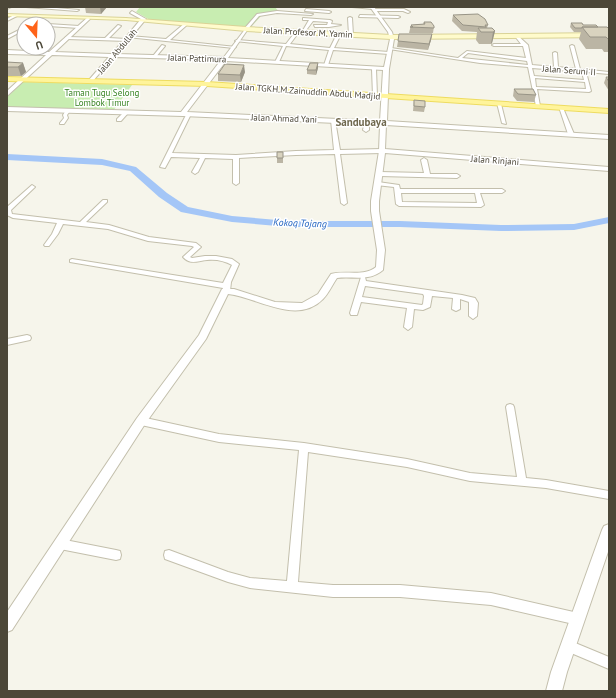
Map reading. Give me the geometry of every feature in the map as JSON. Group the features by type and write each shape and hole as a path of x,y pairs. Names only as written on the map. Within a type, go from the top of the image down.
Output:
{"main road":[{"name":"Jalan Profesor M. Yamin","path":"7,15 126,19 246,29 391,37 516,35 608,36"},
{"name":"Jalan TGKH.M.Zainuddin Abdul Madjid","path":"7,79 207,84 609,111"}],"street":[{"path":"28,7 77,10"},
{"path":"67,18 82,7"},
{"path":"126,19 135,7"},
{"path":"275,7 278,12"},
{"path":"324,20 331,7"},
{"path":"354,7 398,17"},
{"path":"285,8 329,12"},
{"path":"360,16 375,11 404,10 408,12"},
{"path":"354,313 363,279 380,268 381,256 376,222 375,201 380,174 386,69 391,37 390,32 375,11"},
{"path":"132,12 143,18 143,21"},
{"path":"163,167 186,114 257,15 278,12 330,21 330,25"},
{"path":"7,20 15,16"},
{"path":"300,18 312,17"},
{"path":"304,32 312,17"},
{"path":"56,48 88,18"},
{"path":"350,18 351,34"},
{"name":"Jalan Abdullah","path":"91,81 143,21"},
{"path":"167,40 186,24"},
{"path":"315,26 339,25"},
{"path":"56,26 78,27"},
{"path":"106,39 119,26"},
{"path":"277,62 286,45 297,32"},
{"path":"7,38 16,33"},
{"path":"326,65 339,34"},
{"path":"516,35 526,45 538,106"},
{"name":"Jalan Seruni II","path":"67,38 127,38 235,44 286,45 331,50 390,51 530,67 609,73"},
{"path":"488,54 496,45 513,49 528,57"},
{"path":"513,49 526,45"},
{"path":"154,57 163,46"},
{"path":"572,46 578,70"},
{"path":"460,58 467,52 528,57"},
{"path":"555,53 556,69"},
{"name":"Jalan Pattimura","path":"56,54 225,59 386,69"},
{"path":"7,94 48,56"},
{"path":"374,69 375,96"},
{"path":"534,88 588,92 584,71"},
{"path":"532,77 586,81"},
{"path":"499,104 504,123"},
{"path":"561,108 571,134"},
{"name":"Jalan Ahmad Yani","path":"7,109 383,122 609,137"},
{"path":"62,123 66,118 65,115 68,111"},
{"path":"119,120 127,112"},
{"path":"333,120 336,152 344,203"},
{"path":"366,130 367,122"},
{"path":"169,155 236,157 382,151"},
{"name":"Jalan Rinjani","path":"382,151 609,169"},
{"path":"195,172 203,156"},
{"path":"236,157 236,183"},
{"path":"424,160 427,175"},
{"path":"380,174 457,176"},
{"path":"378,184 395,185 398,187 397,191 399,204 481,205 477,191"},
{"path":"7,625 141,421 203,336 236,264 230,261 208,258 197,261 190,260 186,257 198,247 194,244 148,239 114,228 10,215 8,209 32,187"},
{"path":"397,191 502,191"},
{"path":"81,224 105,201"},
{"path":"47,245 61,222"},
{"path":"72,261 225,288 280,305 309,305 319,298 334,276 344,274 427,294 469,298 473,301 473,316"},
{"path":"358,298 423,308 426,307 427,294"},
{"path":"456,309 457,296"},
{"path":"408,326 411,306"},
{"path":"7,342 27,338"},
{"path":"510,407 522,481"},
{"path":"141,421 207,436 407,463 470,477 546,484 609,495"},
{"path":"292,587 304,448"},
{"path":"554,691 568,646 609,530"},
{"path":"60,544 116,555"},
{"path":"169,556 239,581 344,592 400,591 492,599 578,619"},
{"path":"568,646 609,663"}],"green space":[{"path":"140,7 275,7 279,12 262,15 250,28 150,20 136,12"},
{"name":"Taman Tugu Selong Lombok Timur","path":"23,82 132,85 113,111 7,107 7,97"}],"building":[{"path":"478,14 485,19 488,25 485,25 486,27 463,25 453,15"},
{"path":"424,22 431,22 434,28 410,27 413,27 411,25 425,24"},
{"path":"571,23 596,25 598,27 575,28"},
{"path":"582,27 607,27 609,29 609,39 606,37 590,37"},
{"path":"478,28 492,28 495,31 481,32"},
{"path":"399,34 432,34 429,44 398,41"},
{"path":"7,62 23,63 18,67 7,67"},
{"path":"310,63 318,63 316,70 307,70"},
{"path":"225,64 244,65 240,75 218,74"},
{"path":"514,89 533,89 536,95 518,94"},
{"path":"414,100 425,101 425,107 414,106"},
{"path":"277,152 283,152 283,158 277,158"}],"waterway":[{"name":"Kokoq Tojang","path":"7,157 102,162 133,169 163,195 185,210 232,219 289,224 400,224 501,228 574,227 609,220"}],"district":[{"name":"Sandubaya","path":"361,122"}]}
